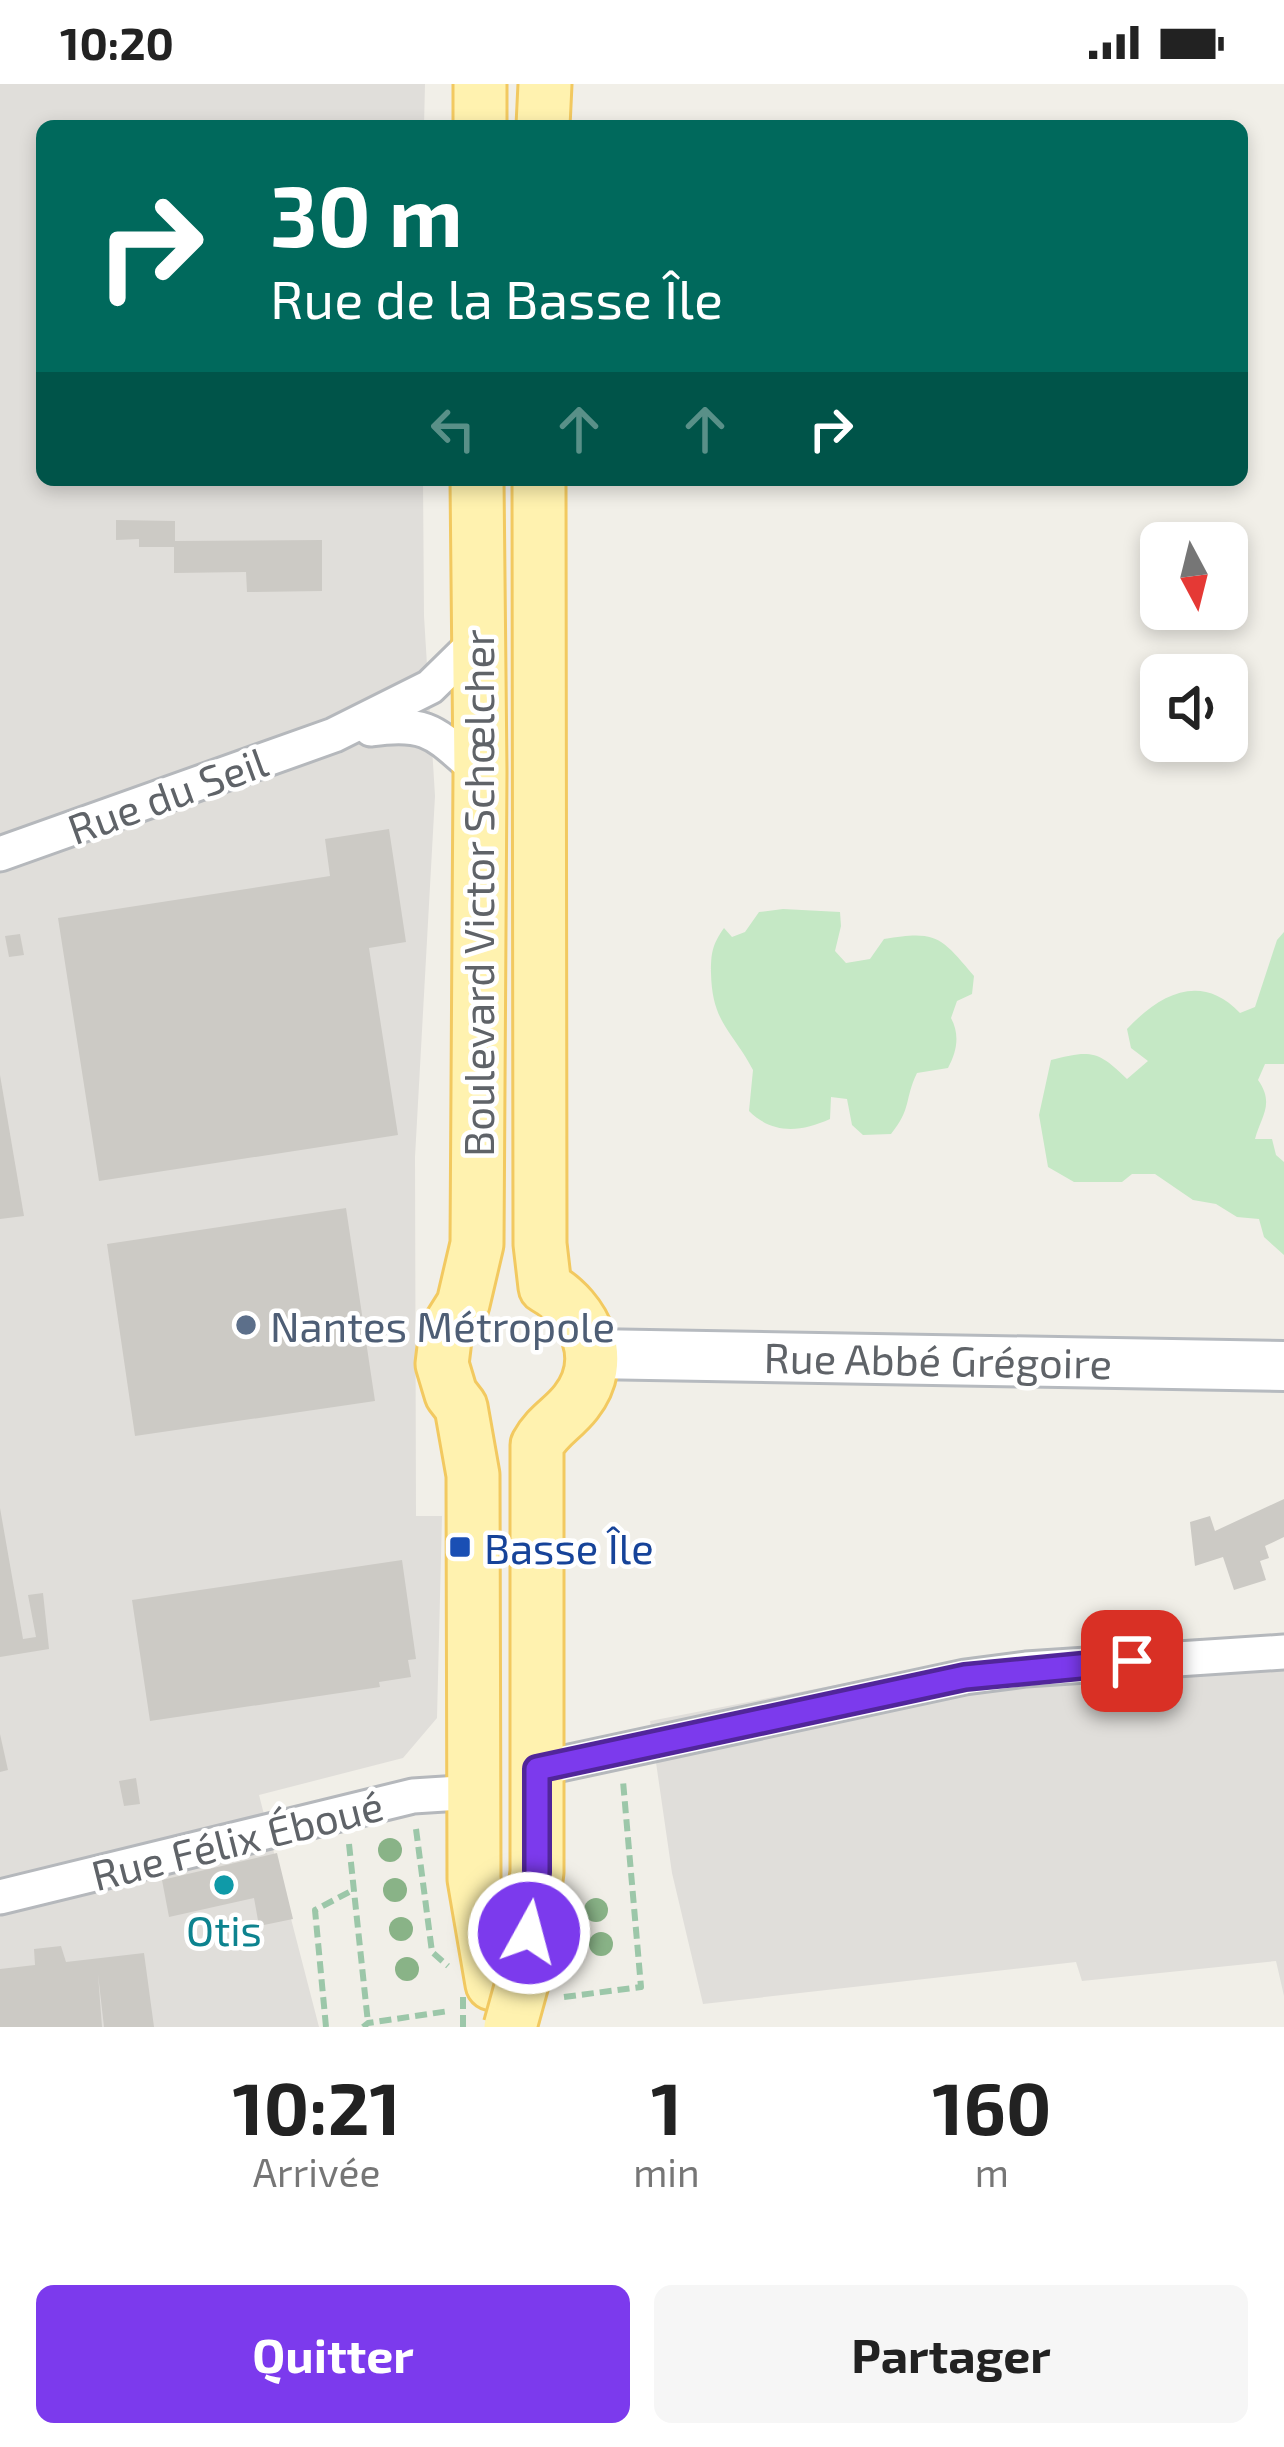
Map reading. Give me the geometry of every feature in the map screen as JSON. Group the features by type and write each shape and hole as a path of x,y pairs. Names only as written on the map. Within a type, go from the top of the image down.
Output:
{"main road":[{"path":"480,84 480,120"},
{"path":"543,120 545,84"},
{"name":"Boulevard Victor Schœlcher","path":"476,1792 473,1475 461,1407 445,1379 442,1347 463,1304 476,1244 477,486"},
{"name":"Boulevard Victor Schœlcher","path":"539,486 540,1244 544,1287 573,1306 583,1321 592,1354"},
{"path":"509,2002 537,1872 538,1444 548,1425 575,1404 585,1389 592,1354"},
{"path":"476,1792 474,1879 509,2002"}],"street":[{"name":"Rue du Seil","path":"0,854 334,735 430,687 478,639"},
{"name":"Rue du Seil","path":"334,735 407,724 434,733 480,772"},
{"name":"Rue Abbé Grégoire","path":"592,1354 1284,1366"},
{"path":"537,1769 965,1677 1284,1652"},
{"name":"Rue Félix Éboué","path":"0,1897 344,1811 413,1796 476,1792"}],"path":[{"path":"463,2027 509,2002 641,1987 624,1787"},
{"path":"344,1811 365,2025 449,2011"},
{"path":"416,1829 433,1952 509,2002"},
{"path":"326,2027 315,1910 355,1889"}],"shaded area":[{"path":"0,84 425,84 424,120 36,120 36,486 423,486 424,616 435,796 415,1157 416,1516 442,1516 437,1718 403,1758 259,1795 319,2027 0,2027"},
{"path":"1284,1637 1284,1996 1276,1961 1082,1981 1076,1962 703,2004 672,1873 650,1721 996,1654 1183,1639"}],"green space":[{"path":"759,912 840,912 835,951 846,963 870,959 884,939 927,936 945,945 974,976 972,994 957,1001 951,1018 956,1043 948,1068 917,1073 891,1134 863,1135 852,1125 847,1099 831,1097 830,1119 798,1129 778,1128 749,1111 753,1070 715,1004 712,954 724,928 732,937 745,932"},
{"path":"1284,932 1284,1064 1265,1064 1258,1080 1266,1103 1255,1139 1272,1139 1276,1155 1284,1162 1284,1255 1264,1237 1259,1219 1237,1217 1216,1204 1193,1200 1155,1174 1132,1174 1122,1182 1074,1182 1048,1167 1039,1115 1051,1060 1093,1055 1127,1079 1148,1061 1131,1048 1127,1029 1153,1006 1181,992 1211,993 1240,1013 1255,1007 1277,940"}],"building":[{"path":"116,520 175,521 175,541 322,540 322,591 247,592 246,572 174,573 174,547 139,547 139,539 116,540"},
{"path":"389,829 406,942 369,948 398,1135 99,1181 58,918 330,876 325,839"},
{"path":"20,934 24,955 9,957 5,936"},
{"path":"0,1075 24,1216 0,1219"},
{"path":"346,1208 375,1401 135,1436 107,1244"},
{"path":"1284,1499 1284,1537 1265,1546 1269,1558 1260,1561 1266,1580 1234,1590 1223,1557 1195,1566 1190,1522 1210,1516 1215,1531"},
{"path":"0,1508 23,1639 36,1637 28,1595 43,1593 49,1649 0,1657"},
{"path":"402,1560 416,1659 408,1660 411,1677 379,1682 380,1687 150,1721 132,1600"},
{"path":"0,1734 8,1770 0,1772"},
{"path":"136,1778 140,1804 124,1806 119,1781"},
{"name":"Otis","path":"277,1853 293,1919 259,1926 254,1898 169,1917 162,1880"},
{"path":"61,1946 66,1962 144,1953 154,2027 104,2027 98,1974 102,2027 0,2027 0,1969 35,1965 34,1949"}],"place":[{"name":"Nantes Métropole","path":"246,1325"},
{"name":"Basse Île","path":"460,1547"},
{"name":"Otis","path":"224,1885"}],"route":[{"path":"529,1933 537,1872 537,1769 965,1677 1132,1661"}]}
